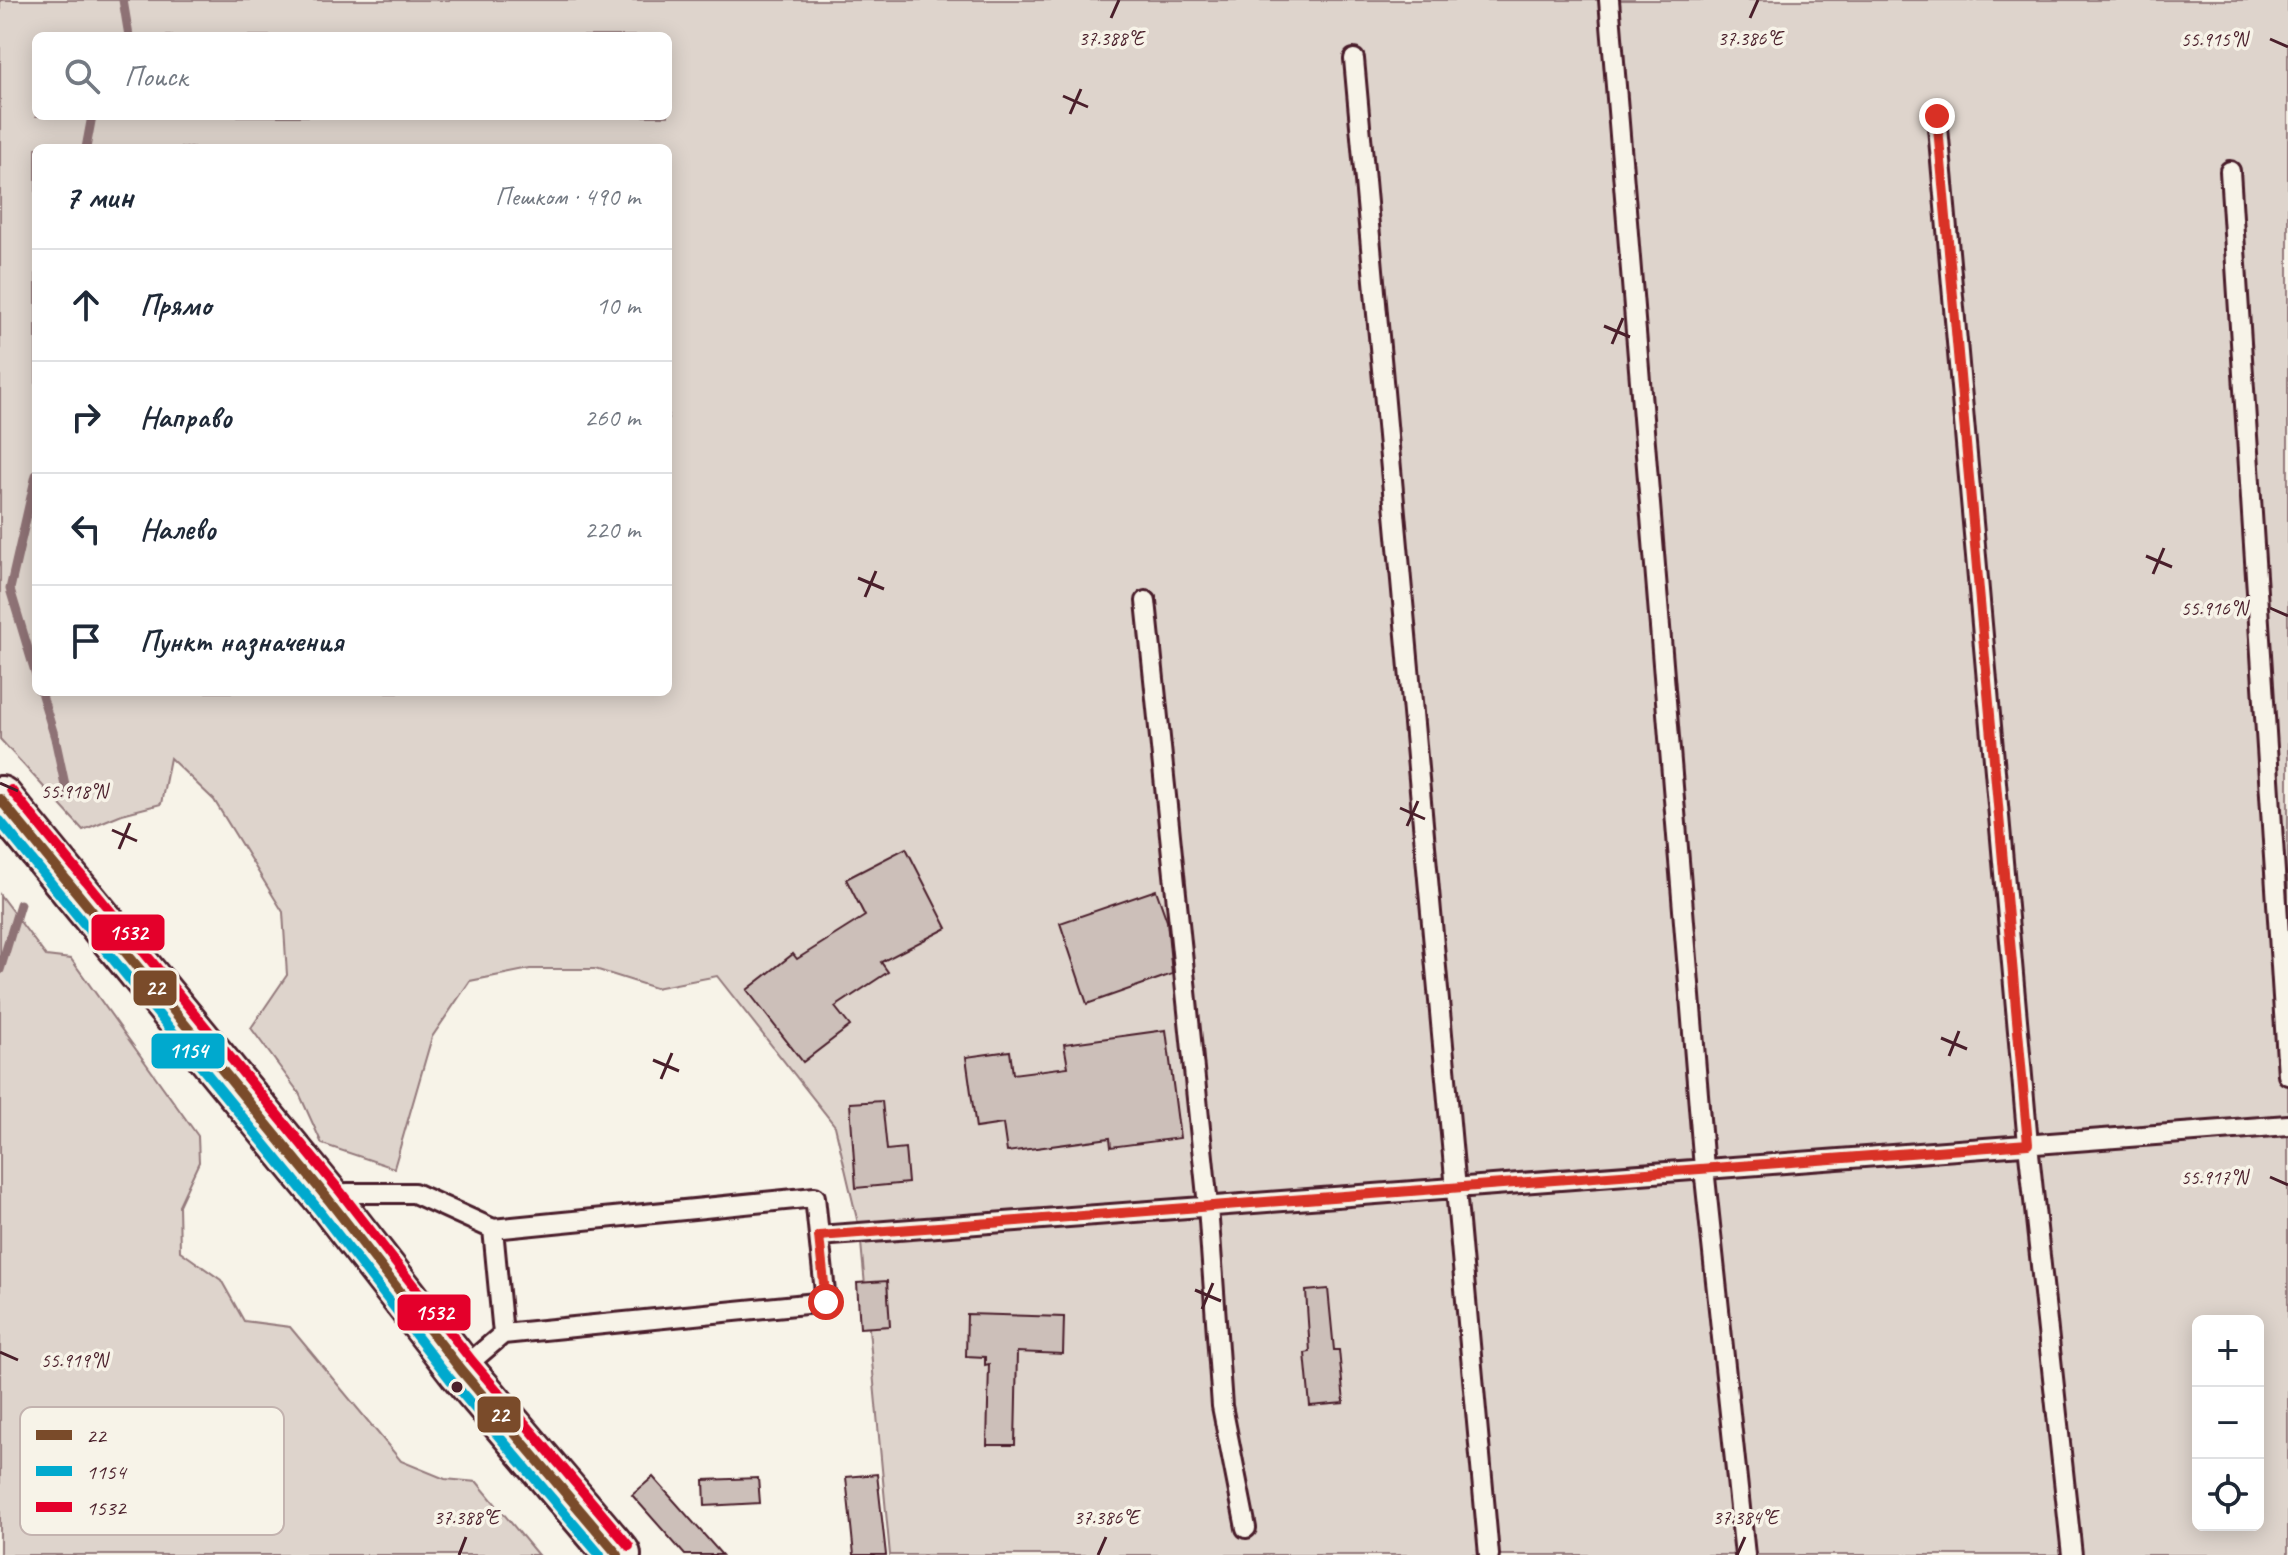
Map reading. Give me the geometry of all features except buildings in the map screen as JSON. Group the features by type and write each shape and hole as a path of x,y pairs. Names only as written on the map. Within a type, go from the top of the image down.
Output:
{"main road":[{"path":"0,799 328,1199 461,1370 618,1555"}],"lane":[{"path":"1609,0 1704,1168 1745,1555"},
{"path":"1354,59 1489,1555"},
{"path":"1937,116 2028,1144 2072,1555"},
{"path":"2230,171 2288,1075"},
{"path":"1146,601 1208,1206 1222,1406 1246,1528"},
{"path":"819,1236 2288,1125"},
{"path":"328,1199 347,1193 414,1193 493,1229 815,1197 826,1302 503,1334 461,1370"},
{"path":"493,1229 503,1334"}],"shaded area":[{"path":"0,0 2288,0 2288,1555 890,1555 860,1232 835,1126 717,976 655,988 595,969 530,969 470,981 432,1037 394,1168 322,1144 299,1093 251,1028 287,975 283,912 214,800 170,758 161,804 122,814 83,830 0,739"},
{"path":"0,895 46,956 71,959 198,1136 199,1162 179,1205 180,1251 221,1280 244,1321 290,1327 401,1461 445,1479 477,1482 538,1555 0,1555"}],"waterway":[{"path":"123,0 128,32"},
{"path":"87,144 91,120"},
{"path":"32,493 10,589 32,662"},
{"path":"42,696 67,794"},
{"path":"0,970 20,904"}],"transit line":[{"name":"1532","path":"11,790 339,1190 472,1361 629,1546"},
{"name":"22","path":"0,799 328,1199 461,1370 618,1555"},
{"name":"1154","path":"0,821 317,1208 450,1379 600,1555"}],"route":[{"path":"826,1302 819,1236 2028,1144 1937,116"}]}
